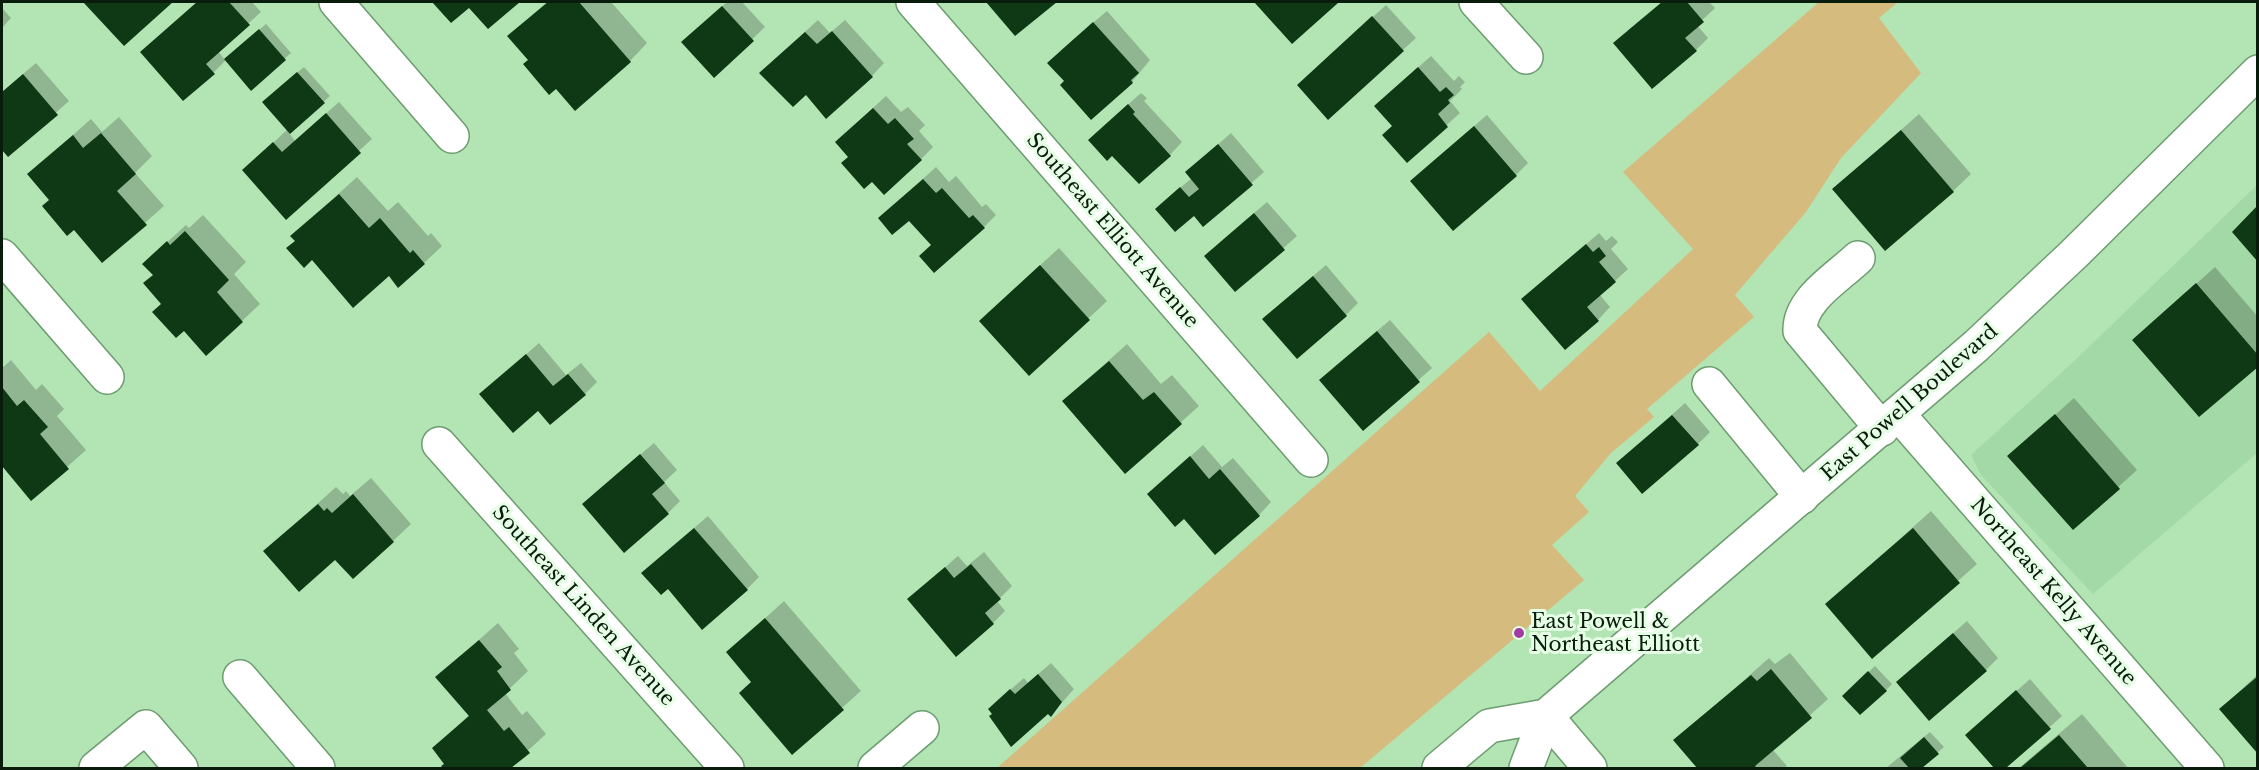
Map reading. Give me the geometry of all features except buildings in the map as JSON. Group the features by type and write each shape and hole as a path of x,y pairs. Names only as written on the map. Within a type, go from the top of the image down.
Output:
{"street":[{"path":"336,2 452,136"},
{"name":"Southeast Elliott Avenue","path":"913,2 1311,460"},
{"path":"1476,2 1526,57"},
{"name":"East Powell Boulevard","path":"1526,768 1545,716 1891,422 2074,255 2258,72"},
{"path":"2,256 107,377"},
{"name":"Northeast Kelly Avenue","path":"1858,258 1808,304 1800,318 1800,331 1891,422 2207,768"},
{"path":"1709,384 1803,497"},
{"name":"Southeast Linden Avenue","path":"439,444 727,768"},
{"path":"240,676 318,768"},
{"path":"1439,768 1489,726 1545,716 1590,768"},
{"path":"96,768 146,727 181,768"},
{"path":"875,768 922,728"}],"shaded area":[{"path":"1819,2 1898,2 1879,18 1921,73 1841,158 1806,212 1735,295 1754,317 1647,409 1654,417 1611,453 1575,496 1589,512 1552,545 1584,580 1360,768 997,768 1489,332 1540,391 1693,249 1623,172"},
{"path":"2257,185 2257,453 2093,594 1981,475 1971,455 2070,365"}],"place":[{"name":"East Powell & Northeast Elliott","path":"1519,633"}]}
